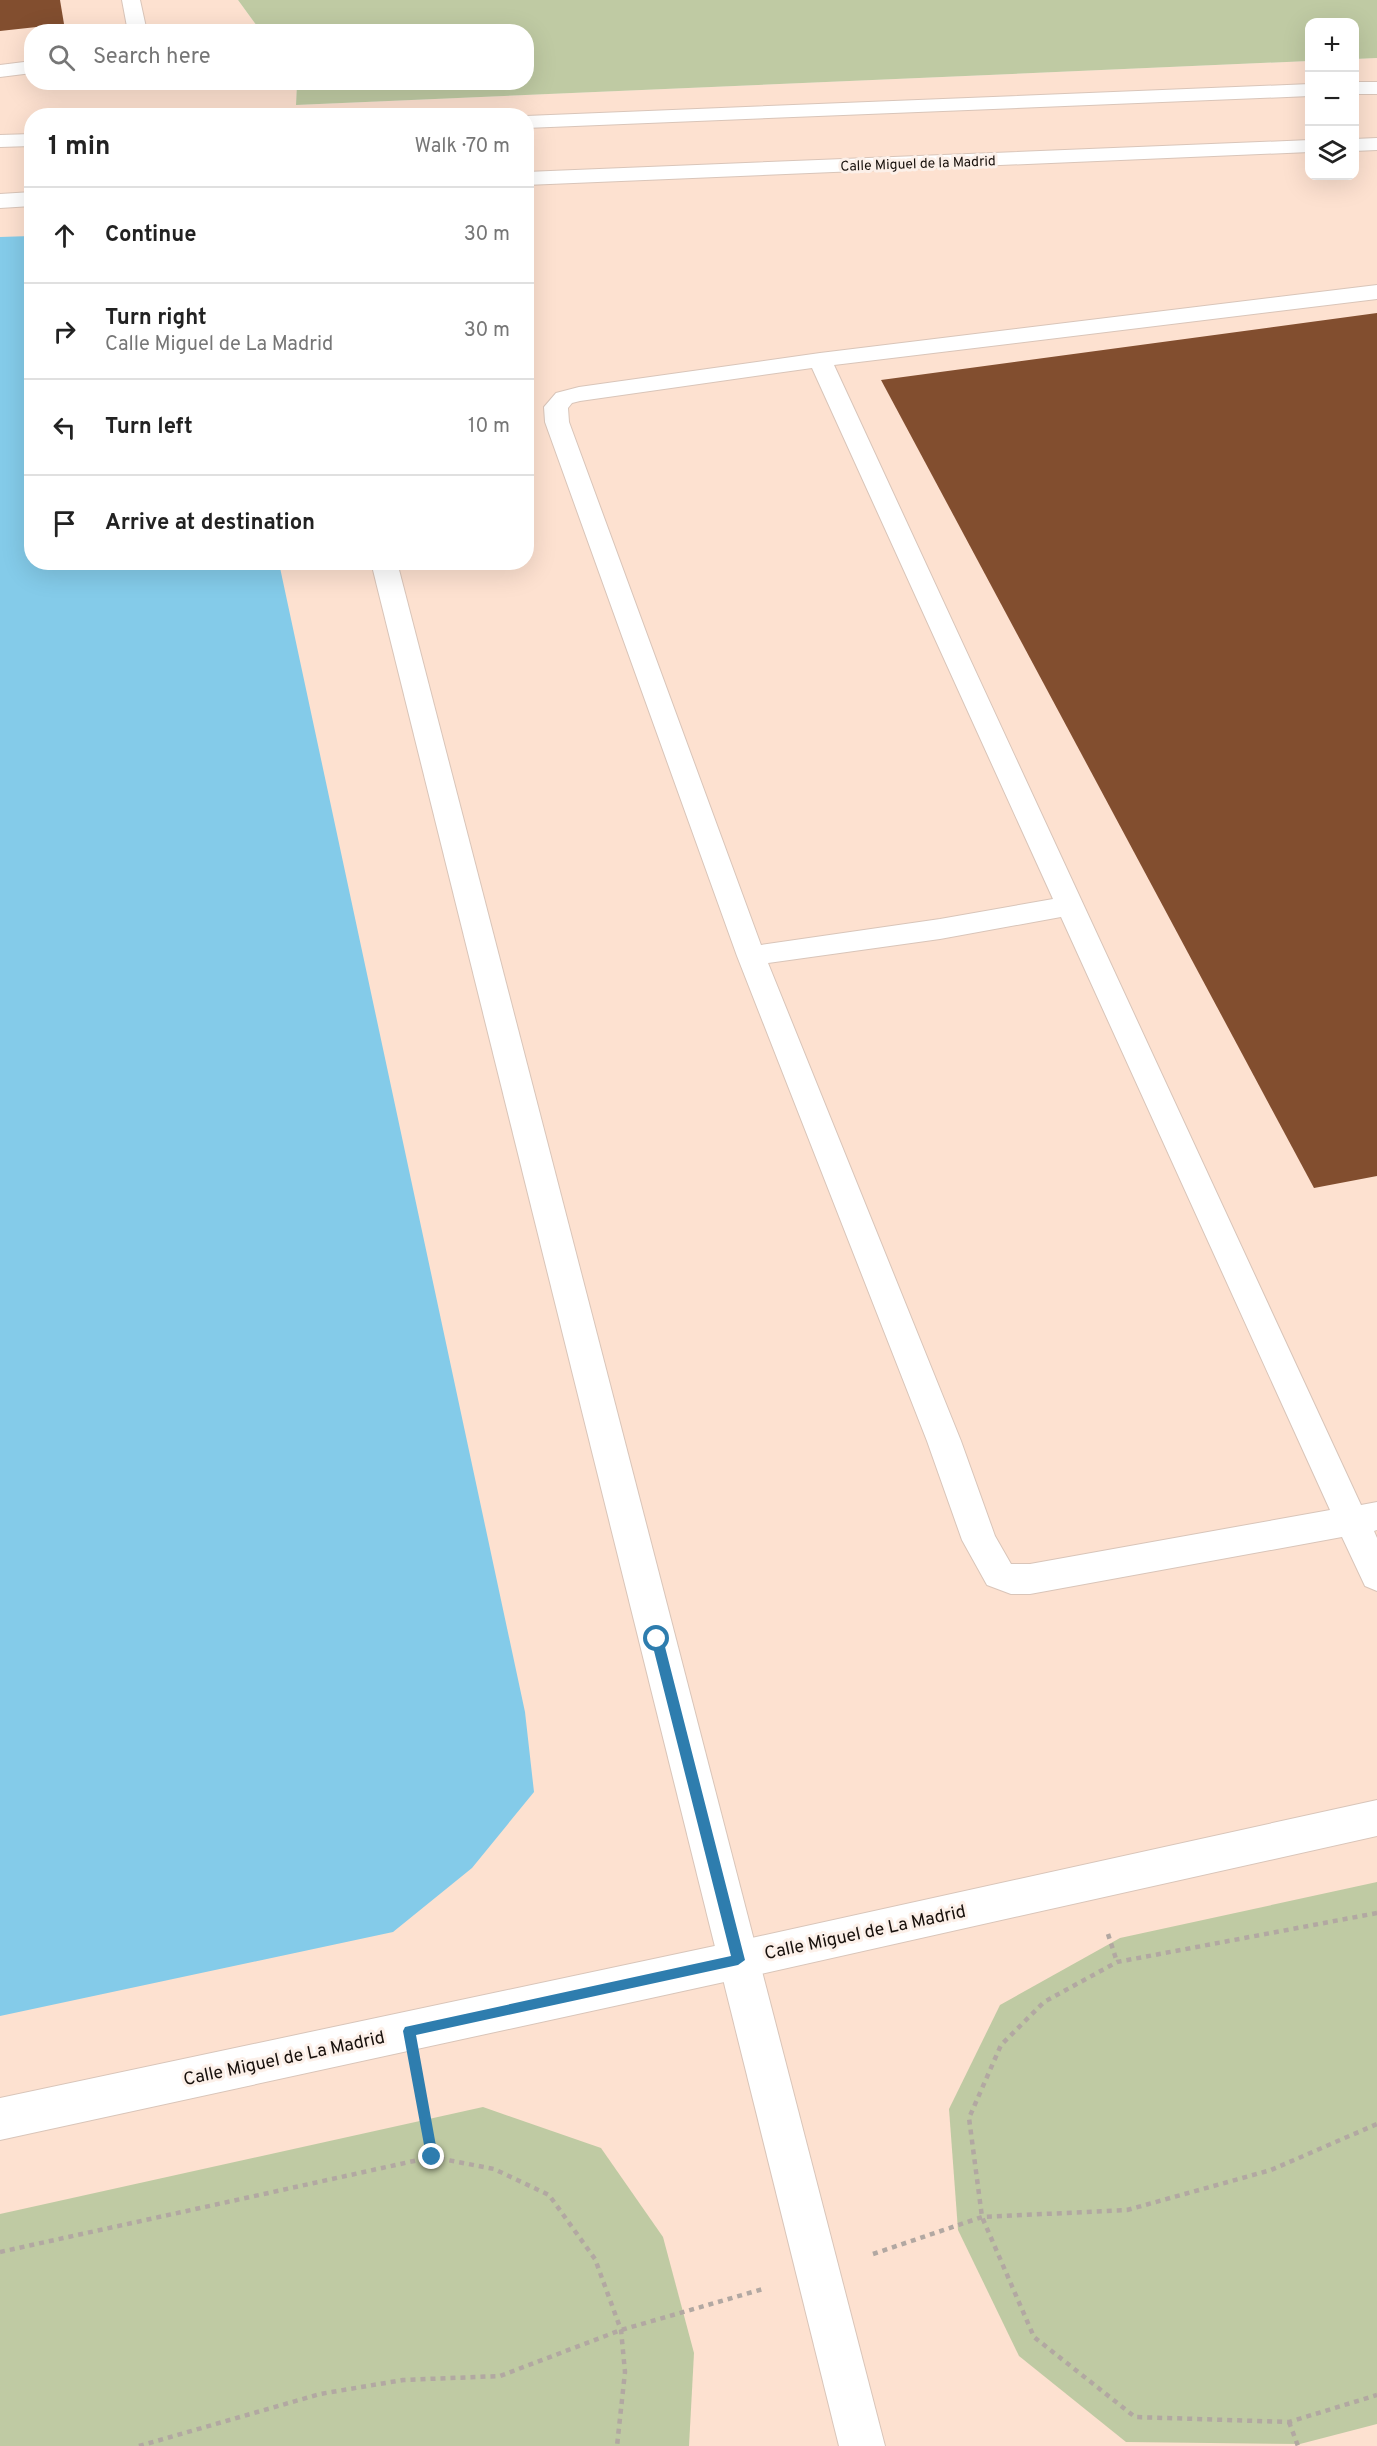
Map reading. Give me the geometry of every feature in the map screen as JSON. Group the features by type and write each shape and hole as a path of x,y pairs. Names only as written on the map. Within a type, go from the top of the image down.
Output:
{"street":[{"path":"1359,88 1377,87"},
{"path":"534,122 1305,90"},
{"path":"0,141 24,140"},
{"path":"1359,145 1377,144"},
{"name":"Calle Miguel de la Madrid","path":"534,179 1305,146"},
{"path":"0,201 24,200"},
{"path":"386,570 862,2446"},
{"name":"Calle Miguel de La Madrid","path":"0,2119 738,1960 1377,1818"}],"lane":[{"path":"131,0 136,24"},
{"path":"0,71 24,68"},
{"path":"1364,1519 1030,1579 1011,1579 999,1575 979,1540 944,1442 751,956 557,422 556,408 564,398 579,394 820,360 1377,292"},
{"path":"820,360 1070,906 1364,1519 1377,1576"},
{"path":"751,956 1070,906"}],"path":[{"path":"1377,1913 1117,1962 1044,2002 1001,2045 969,2118 982,2217 1034,2337 1135,2417 1289,2422 1377,2396"},
{"path":"409,2031 432,2157"},
{"path":"139,2446 320,2394 403,2380 500,2376 621,2330 818,2273 982,2217 1127,2210 1271,2170 1377,2124"},
{"path":"0,2252 432,2157 494,2169 549,2195 595,2259 621,2330 625,2372 617,2446"},
{"path":"1289,2422 1298,2446"}],"shaded area":[{"path":"0,0 238,0 256,24 24,24 24,90 297,90 296,105 1305,61 1305,180 1359,180 1359,59 1377,58 1377,2446 0,2446"}],"green space":[{"path":"238,0 1377,0 1377,58 1359,59 1359,18 1305,18 1305,61 296,105 297,90 534,90 534,24 256,24"},
{"path":"1377,1882 1377,2424 1300,2444 1126,2442 1019,2356 958,2230 949,2109 1000,2005 1120,1938"},
{"path":"483,2107 601,2148 663,2237 694,2353 689,2446 0,2446 0,2214"}],"water":[{"path":"24,236 24,570 280,570 525,1712 534,1792 472,1868 393,1932 0,2016 0,237"}],"building":[{"path":"0,0 60,0 64,24 24,24 24,28 0,31"},
{"path":"1377,313 1377,1176 1314,1188 881,380"}],"route":[{"path":"432,2157 409,2031 738,1960 657,1639"}]}
